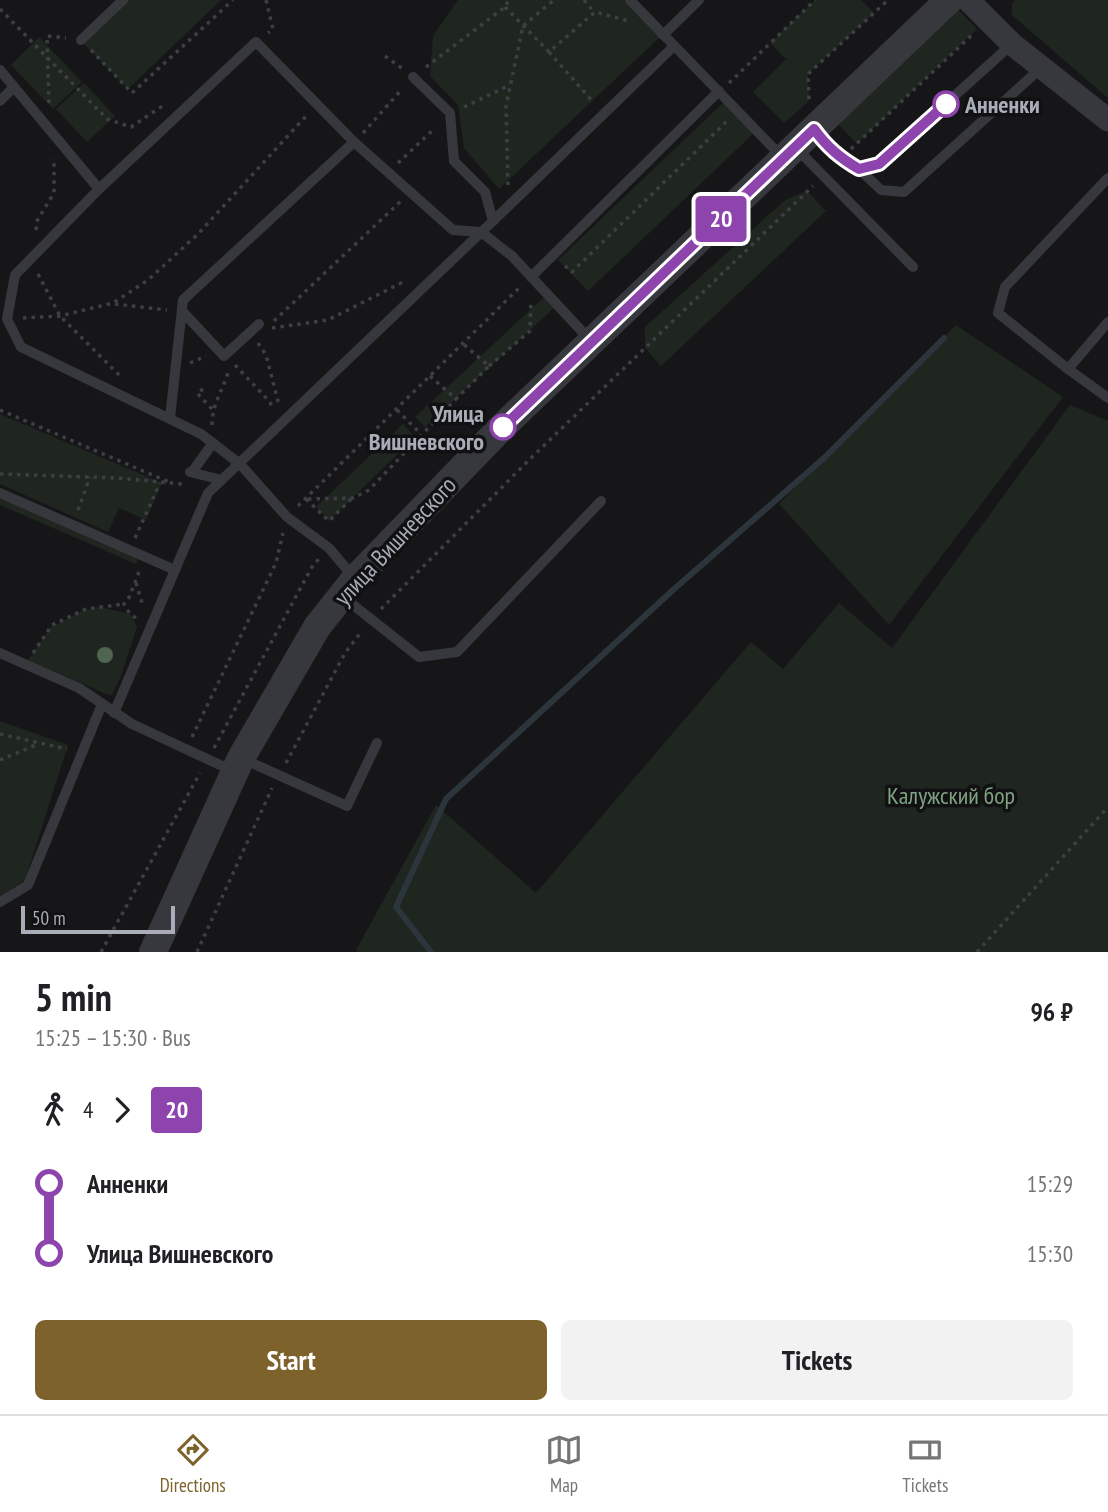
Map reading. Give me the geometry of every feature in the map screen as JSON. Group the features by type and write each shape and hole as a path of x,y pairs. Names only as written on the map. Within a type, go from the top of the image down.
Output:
{"street":[{"name":"улица Вишневского","path":"153,952 238,765 317,627 348,587 500,429 949,0"},
{"path":"968,0 1013,44 1108,120"}],"lane":[{"path":"81,40 123,0"},
{"path":"630,0 738,111 798,145 824,176 913,267"},
{"path":"661,32 699,0"},
{"path":"591,342 512,256 481,232 453,230 354,142 256,42 99,189 15,275 7,319 22,347 170,418 212,443 240,464 287,517 329,548 348,587 372,619 419,657 457,652 601,501"},
{"path":"859,169 879,164 1013,44"},
{"path":"114,713 208,493 673,47"},
{"path":"798,145 827,146 859,169 881,190 904,192 1042,67"},
{"path":"0,70 99,189"},
{"path":"413,77 450,113 454,161 485,192 493,221"},
{"path":"0,101 14,87"},
{"path":"531,277 719,91"},
{"path":"170,418 183,300 354,142"},
{"path":"1108,178 1005,287 998,313 1108,398"},
{"path":"183,312 224,356 255,328"},
{"path":"1068,369 1108,323"},
{"path":"212,443 190,472 222,480"},
{"path":"0,493 175,570"},
{"path":"0,653 79,688 132,724 187,748 279,776 347,806 377,743"},
{"path":"0,902 29,885 102,704"}],"path":[{"path":"81,40 132,93 233,0"},
{"path":"256,42 273,29 267,0"},
{"path":"354,142 413,77 505,7 509,0"},
{"path":"505,210 509,149 506,106 523,26 554,0"},
{"path":"584,0 595,12 661,32"},
{"path":"719,91 815,0"},
{"path":"810,101 808,74 888,0"},
{"path":"505,7 604,113"},
{"path":"0,9 107,118 131,127 165,104"},
{"path":"549,52 595,12"},
{"path":"842,159 987,18"},
{"path":"47,36 54,193 37,221 30,259 60,316 127,384"},
{"path":"385,56 413,77"},
{"path":"7,319 60,316 113,303 148,280 198,234 317,104"},
{"path":"553,255 572,272 738,111"},
{"path":"197,952 279,776 345,653 372,619 824,176"},
{"path":"410,191 265,329 328,320 413,277"},
{"path":"187,748 276,563 287,517 531,277"},
{"path":"306,499 329,521 353,498 369,490 489,366 530,331 531,277"},
{"path":"113,303 183,312"},
{"path":"255,328 269,365 280,413 279,424"},
{"path":"463,344 489,366"},
{"path":"176,369 219,350"},
{"path":"212,443 213,410 228,373 230,360 270,402 279,424"},
{"path":"430,376 456,399"},
{"path":"203,389 197,393 213,410"},
{"path":"0,410 173,484"},
{"path":"397,410 421,434"},
{"path":"0,474 184,484 208,493"},
{"path":"75,519 90,477"},
{"path":"306,499 353,498"},
{"path":"136,581 144,608"},
{"path":"28,660 52,625 86,609 124,604"},
{"path":"0,734 83,751"},
{"path":"0,760 40,743"},
{"path":"977,952 1108,807"}],"green space":[{"path":"123,0 221,0 128,89 81,41"},
{"path":"458,0 627,0 661,36 499,189 464,148 458,105 430,76 433,36"},
{"path":"815,0 861,0 874,13 808,74 809,101 784,123 753,92 786,59 770,43"},
{"path":"949,0 977,29 857,144 829,114"},
{"path":"1015,0 1108,0 1108,98 1012,15 1012,3"},
{"path":"39,37 82,82 53,109 11,65"},
{"path":"84,83 115,116 87,142 56,109"},
{"path":"726,100 756,131 588,291 558,260"},
{"path":"807,191 826,211 661,366 645,348 645,327 785,200"},
{"path":"544,297 554,308 425,427 415,417"},
{"path":"956,325 1063,397 889,625 779,504"},
{"name":"Калужский бор","path":"1070,405 1108,421 1108,952 356,950 436,805 536,893 751,642 783,669 839,603 892,648"},
{"path":"0,414 162,483 146,520 119,508 108,532 0,484"},
{"path":"403,424 415,437 329,521 316,507"},
{"path":"0,497 139,557 136,564 0,505"},
{"path":"100,607 130,614 137,627 121,676 111,696 28,660 51,627 82,611"},
{"path":"0,721 68,745 25,880 0,896"}],"waterway":[{"path":"431,952 396,907 446,799 673,590 824,458 944,338"}],"bus line":[{"name":"20","path":"503,427 814,129 827,146 859,169 879,164 946,104"}],"place":[{"name":"Анненки","path":"946,104"},
{"name":"Улица Вишневского","path":"503,427"}]}
